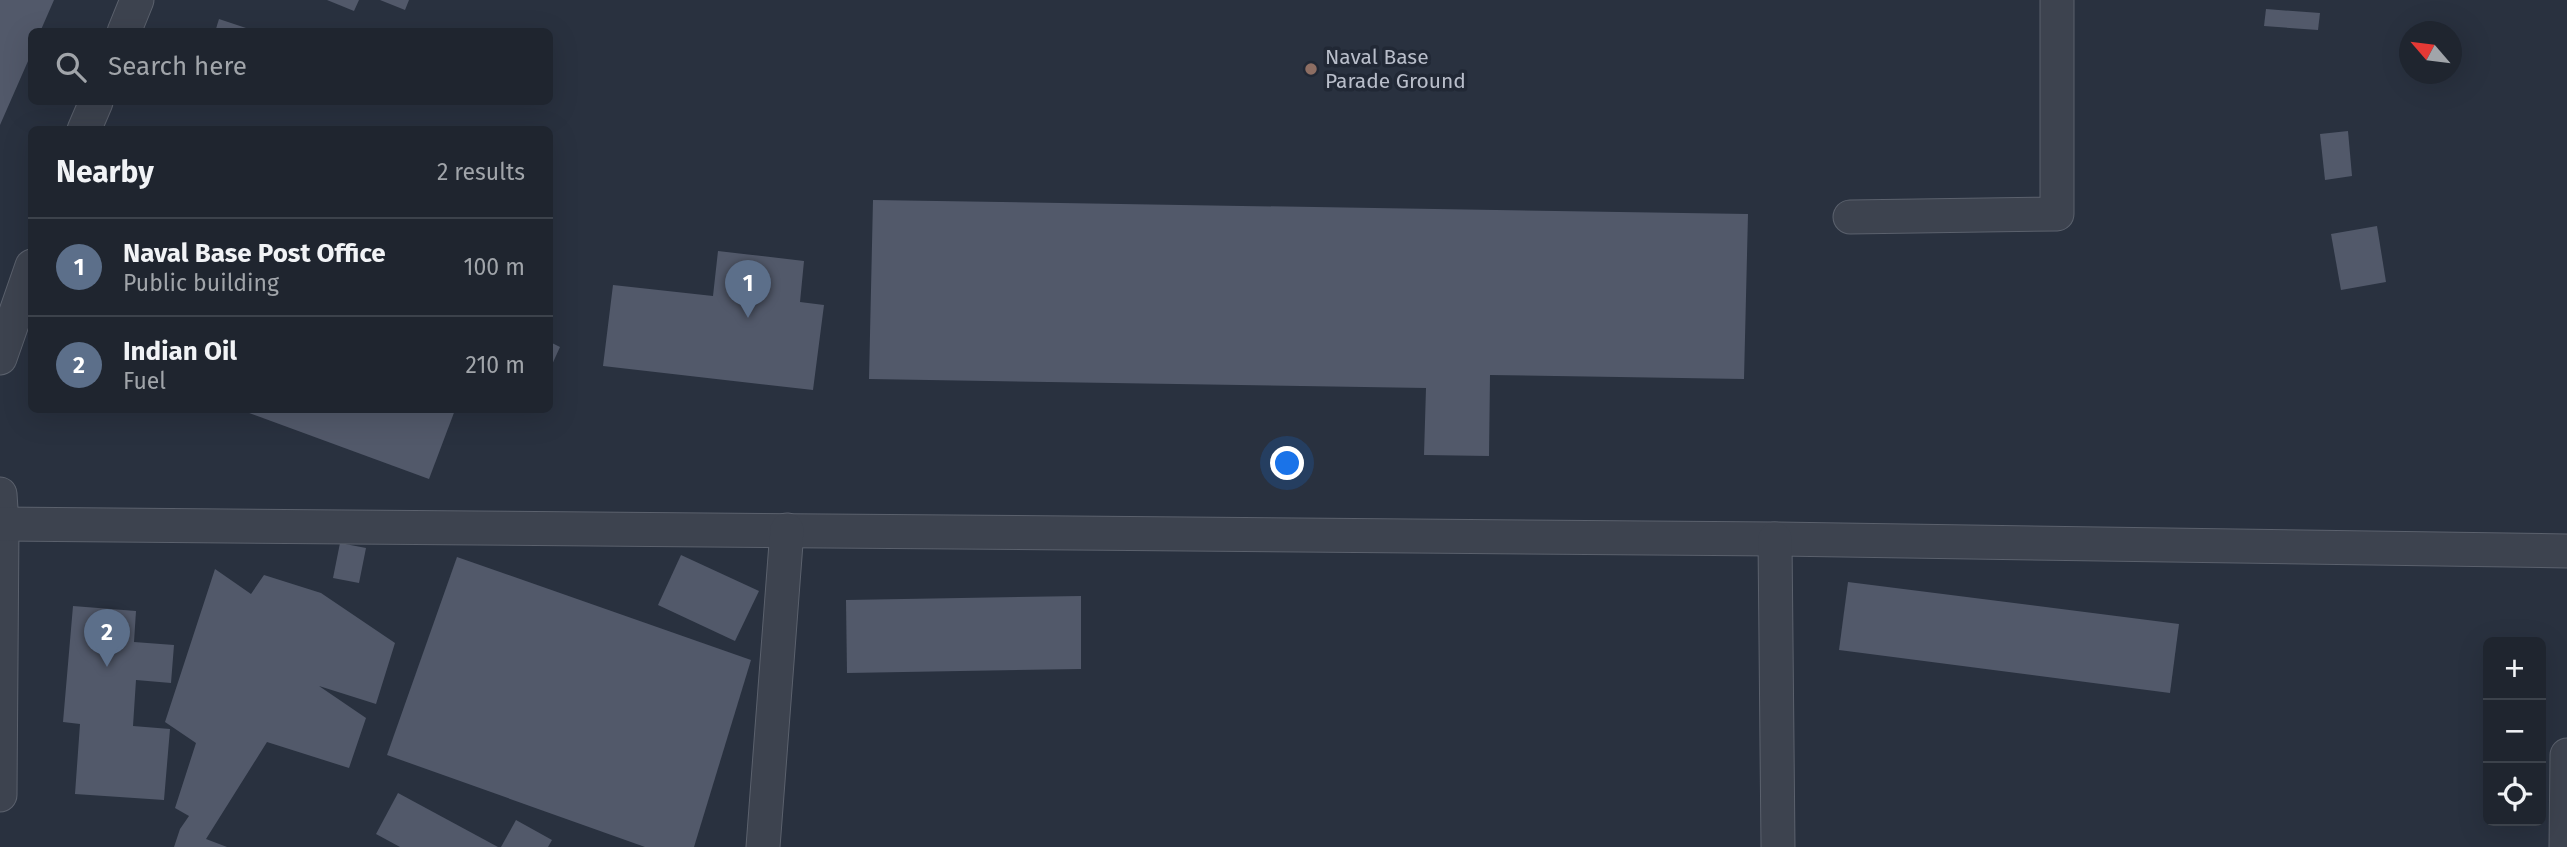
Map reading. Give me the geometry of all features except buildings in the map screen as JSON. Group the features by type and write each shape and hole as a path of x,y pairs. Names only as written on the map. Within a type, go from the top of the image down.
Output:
{"street":[{"path":"126,28 137,0"},
{"path":"1850,217 2057,214 2057,0"},
{"path":"87,126 95,105"},
{"path":"0,358 28,278"},
{"path":"0,795 1,514 787,530 1775,539 2567,551"},
{"path":"763,847 787,530"},
{"path":"1775,539 1778,847"},
{"path":"2566,847 2567,754"}],"place":[{"name":"Naval Base Parade Ground","path":"1311,69"},
{"name":"Naval Base Post Office","path":"748,318"},
{"name":"Indian Oil","path":"107,667"}]}
